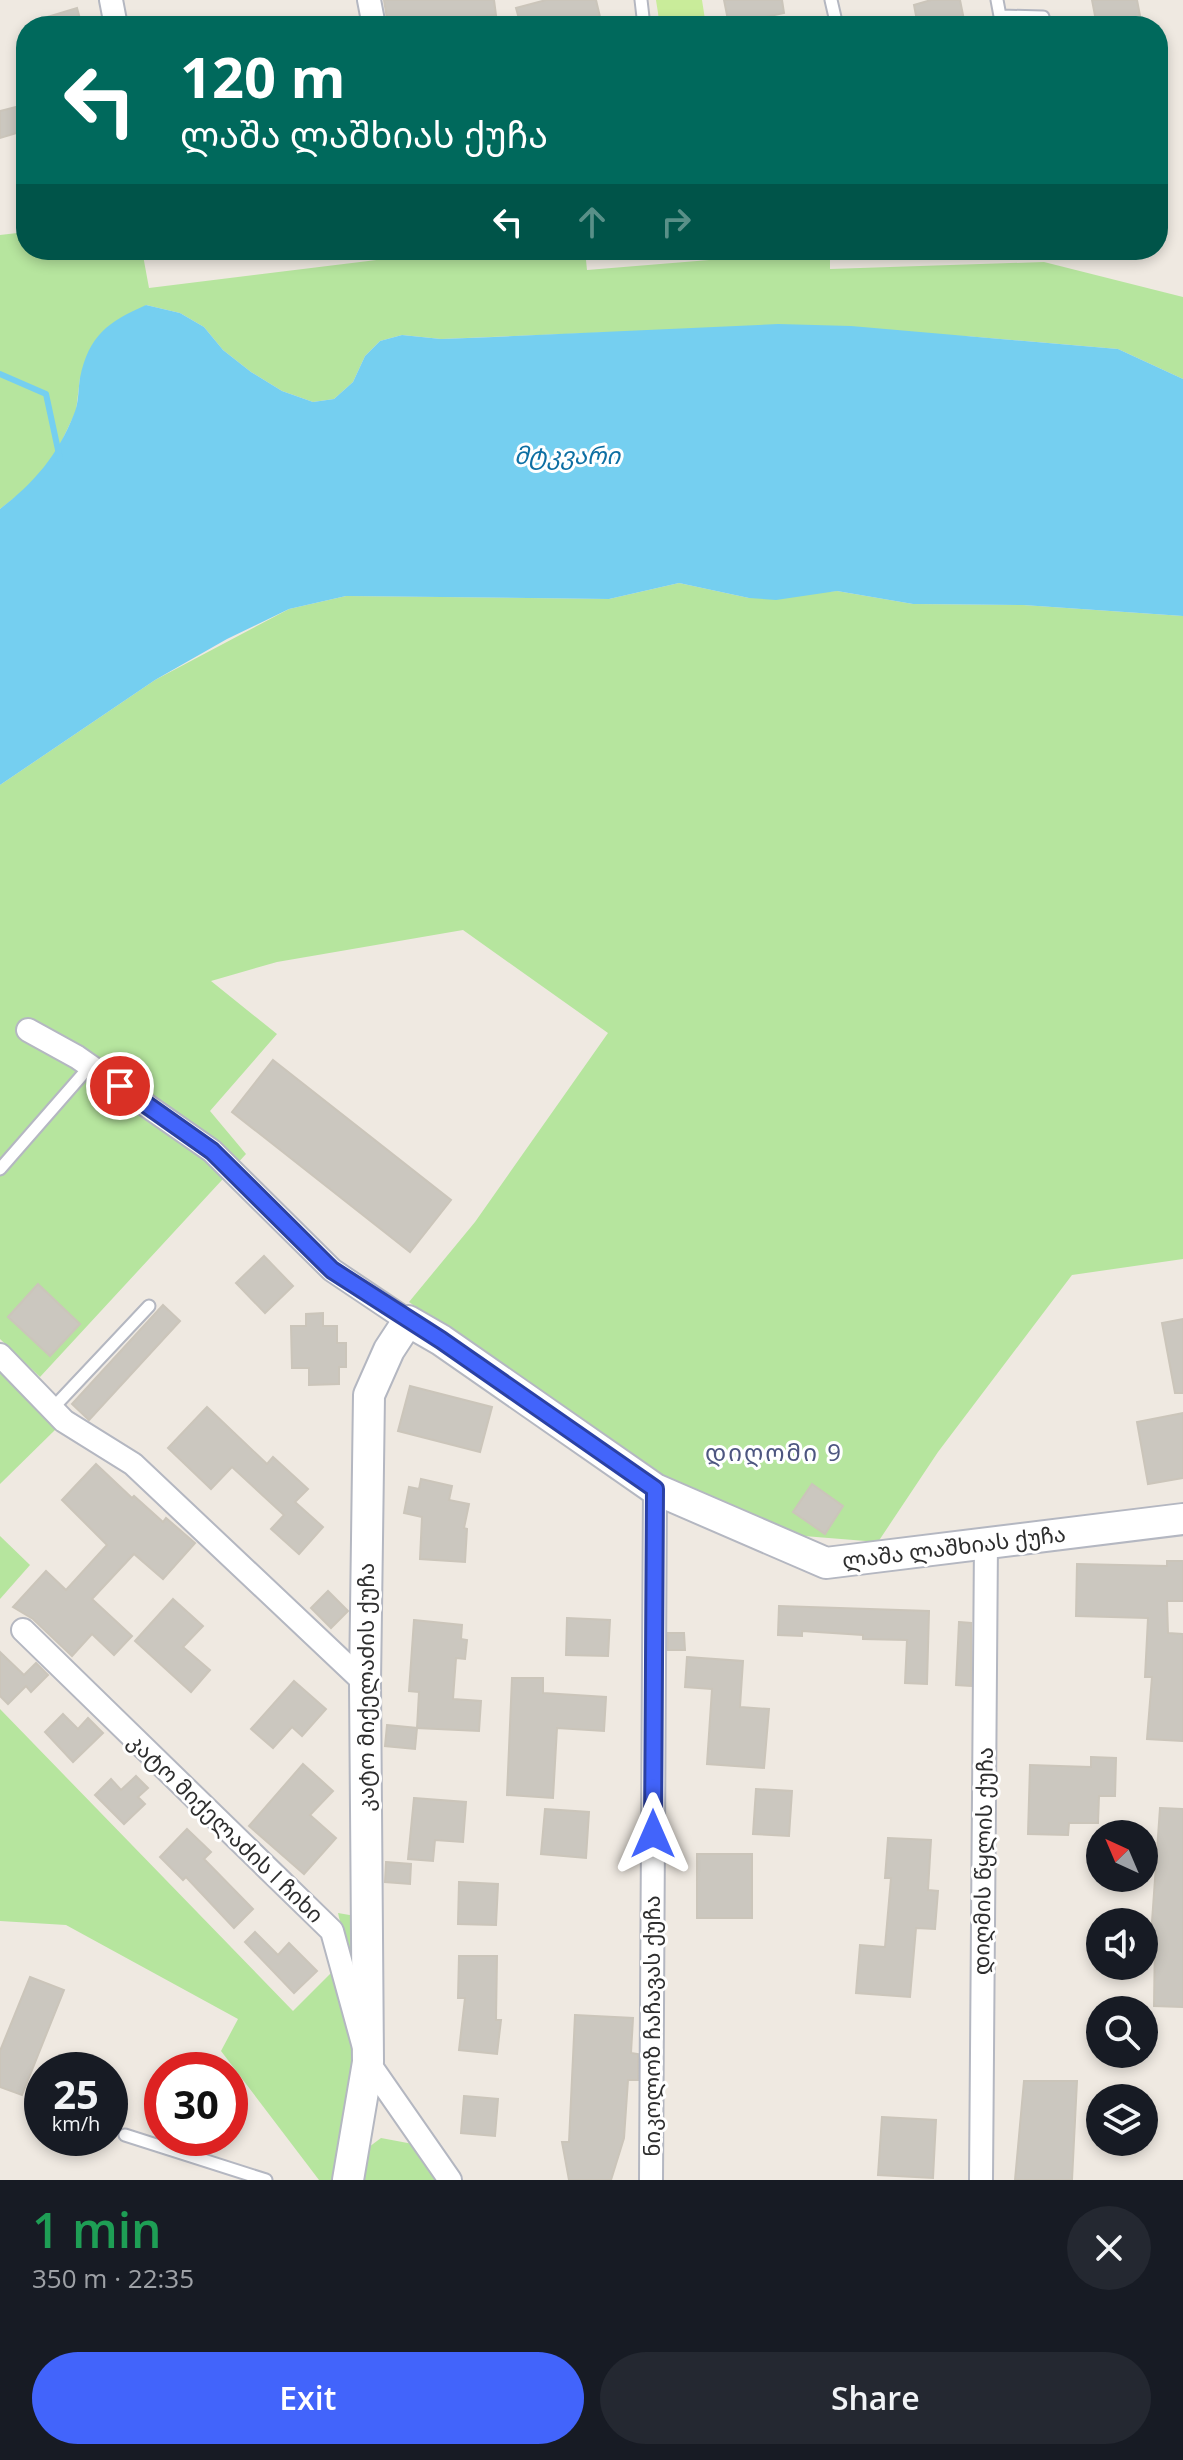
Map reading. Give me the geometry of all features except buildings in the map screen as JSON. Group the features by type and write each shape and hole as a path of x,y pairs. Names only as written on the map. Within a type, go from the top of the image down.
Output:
{"street":[{"name":"ლაშა ლაშხიას ქუჩა","path":"28,1030 90,1066 212,1151 332,1270 441,1340 655,1489 826,1563 1183,1519"},
{"name":"კატო მიქელაძის ქუჩა","path":"348,2180 368,2062 365,1683 369,1395 389,1350 408,1321"},
{"path":"0,1355 64,1421 133,1464 365,1683"},
{"name":"ნიკოლოზ ჩაჩავას ქუჩა","path":"651,2180 655,1489"},
{"name":"დიღმის წყლის ქუჩა","path":"981,2180 986,1542"},
{"name":"კატო მიქელაძის I ჩიხი","path":"23,1630 332,1931 368,2062"},
{"path":"368,2062 450,2180"}],"lane":[{"path":"0,1169 90,1066"},
{"path":"52,1409 149,1306"},
{"path":"128,2136 266,2180"}],"green space":[{"path":"656,0 702,0 704,16 658,16"},
{"path":"16,233 16,260 144,260 149,288 376,260 586,260 587,270 708,260 830,260 830,269 1044,262 1183,297 1183,379 1118,349 965,336 617,332 441,339 402,335 380,341 365,356 353,382 334,399 313,402 282,391 251,372 223,350 204,327 180,313 146,305 80,378 76,411 56,453 31,485 0,509 0,235"},
{"path":"679,583 749,598 837,591 913,604 1023,605 1183,616 1183,1259 1072,1275 938,1452 878,1542 804,1536 649,1476 591,1430 409,1302 475,1222 608,1033 463,930 277,962 211,981 277,1034 210,1111 246,1154 40,1377 0,1339 0,785 155,680 289,609 346,596 609,599"},
{"path":"0,1369 58,1427 0,1484"},
{"path":"0,1536 30,1565 0,1599"},
{"path":"0,1709 293,2011 333,1971 357,2055 355,2082 332,2180 319,2180 248,2087 248,2052 221,2051 238,2019 66,1925 0,1921"},
{"path":"338,1913 361,1917 361,2009"},
{"path":"381,2138 413,2144 438,2180 356,2180 365,2150"}],"water":[{"name":"მტკვარი","path":"146,305 180,313 204,327 223,350 251,372 282,391 313,402 334,399 353,382 365,356 380,341 402,335 441,339 778,324 851,326 1118,349 1183,379 1183,616 1023,605 913,604 837,591 776,600 749,598 679,583 609,599 346,596 289,609 227,639 155,680 0,785 0,509 34,478 53,455 68,429 76,410 84,363 95,340 111,324"}],"waterway":[{"path":"0,374 46,394 60,459"}],"district":[{"name":"დიღომი 9","path":"774,1453"}],"route":[{"path":"120,1086 212,1151 241,1176 332,1270 441,1340 655,1489 653,1834"}]}
